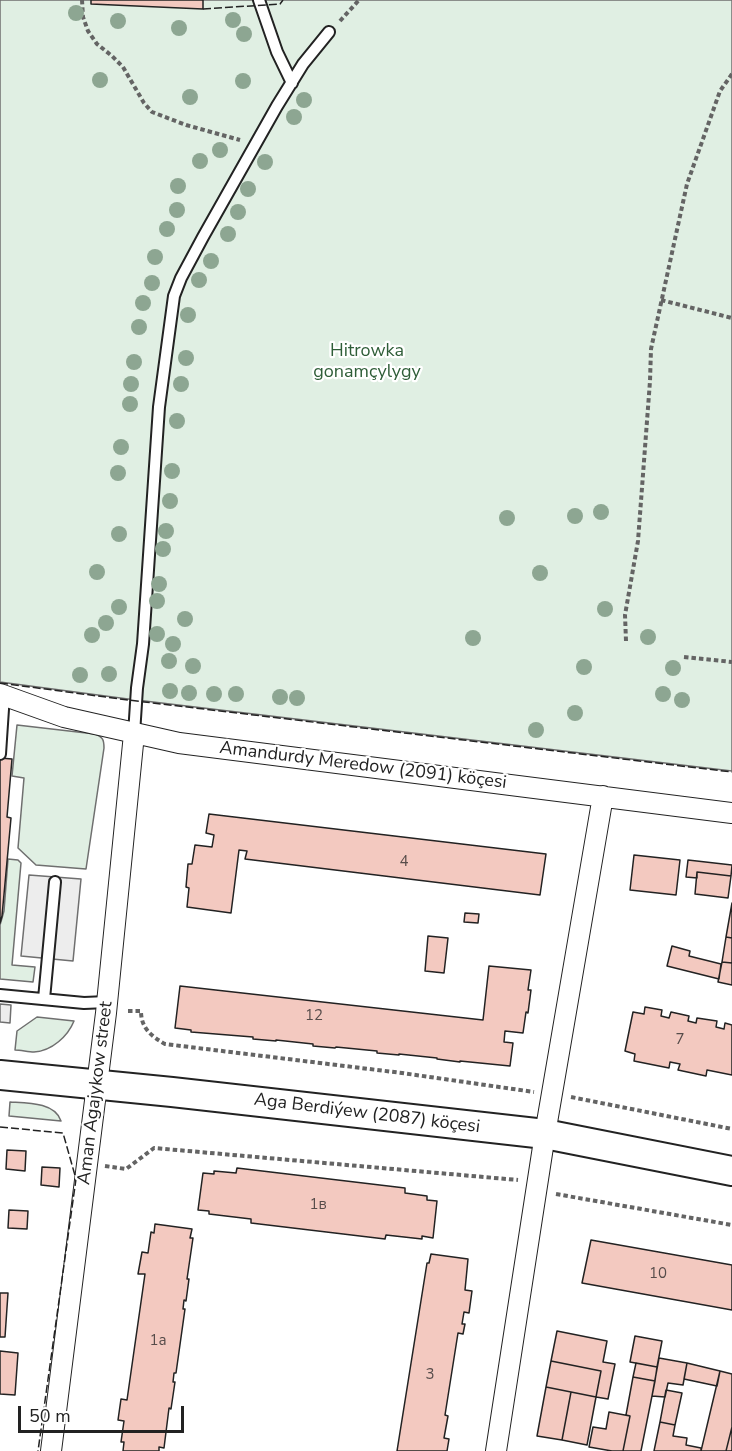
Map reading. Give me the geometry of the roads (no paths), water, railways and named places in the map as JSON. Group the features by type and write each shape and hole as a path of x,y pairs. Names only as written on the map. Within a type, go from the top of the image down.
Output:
{"street":[{"name":"Amandurdy Meredow (2091) köçesi","path":"2,694 64,717 179,744 732,813"},
{"name":"Aman Agajykow street","path":"51,1451 98,1084 134,734"},
{"path":"496,1451 545,1134 603,796"},
{"name":"Aga Berdiýew (2087) köçesi","path":"0,1075 545,1134 732,1171"}],"lane":[{"path":"259,0 292,83"},
{"path":"134,734 143,644 159,407 174,296 197,248 255,145 303,64 329,32"},
{"path":"0,754 2,694"},
{"path":"44,999 55,882"},
{"path":"0,995 84,1003 107,1002"}],"park label":[{"name":"Hitrowka gonamçylygy","path":"367,362"}]}
